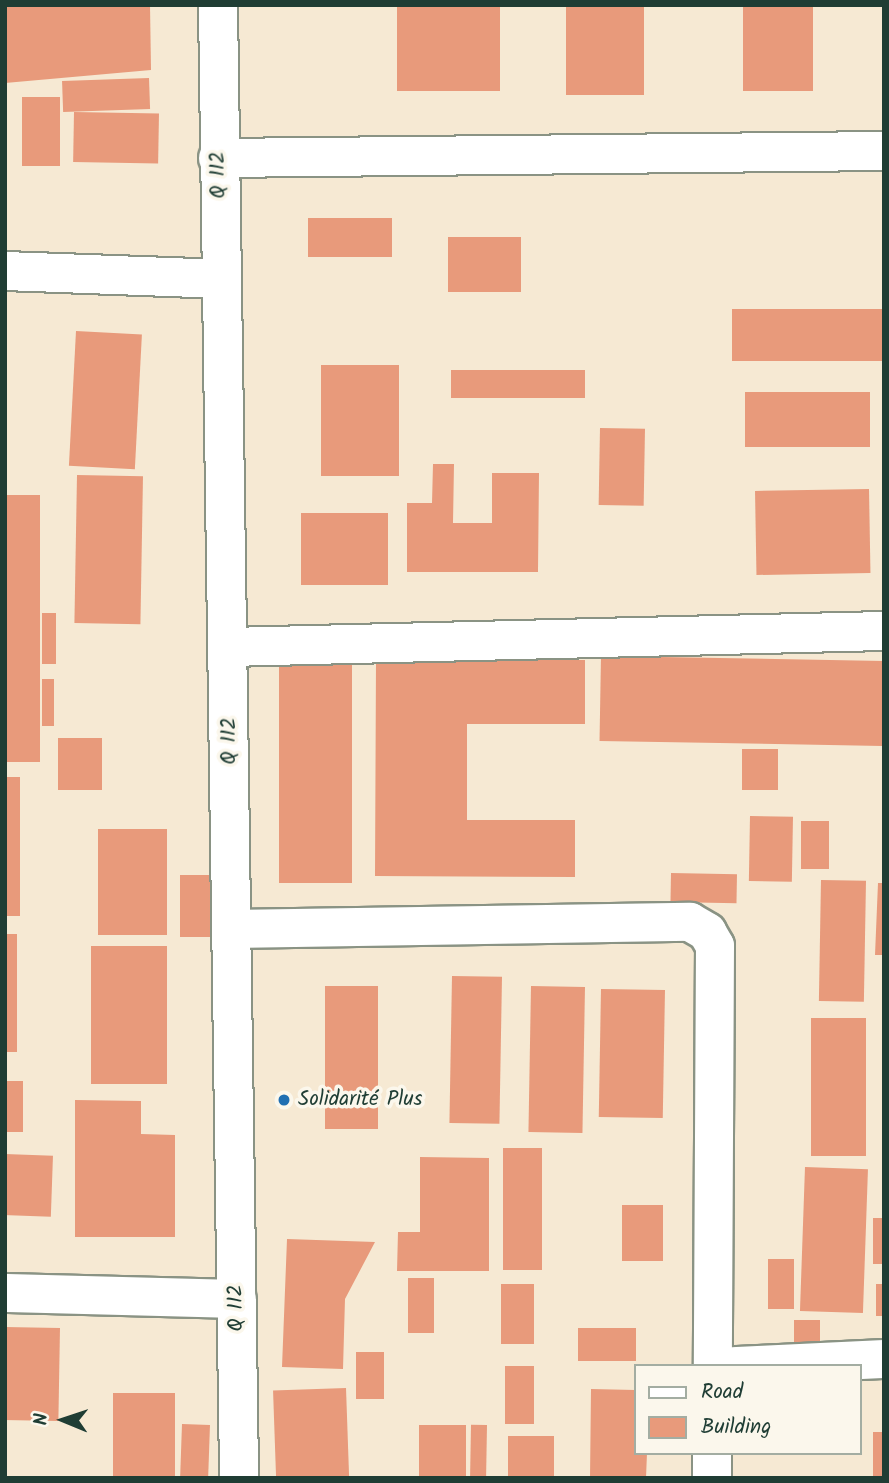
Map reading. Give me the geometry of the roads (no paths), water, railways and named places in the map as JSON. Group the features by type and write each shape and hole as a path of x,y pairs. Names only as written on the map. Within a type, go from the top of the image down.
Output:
{"street":[{"name":"Q 112","path":"218,5 218,158 229,647 239,1478"},
{"path":"218,158 884,151"},
{"path":"5,271 222,279"},
{"path":"229,647 884,631"},
{"path":"231,929 690,922 707,932 715,946 713,1364"},
{"path":"5,1293 237,1299"},
{"path":"778,1364 884,1359"},
{"path":"712,1455 712,1478"}],"place":[{"name":"Solidarité Plus","path":"284,1100"}]}
